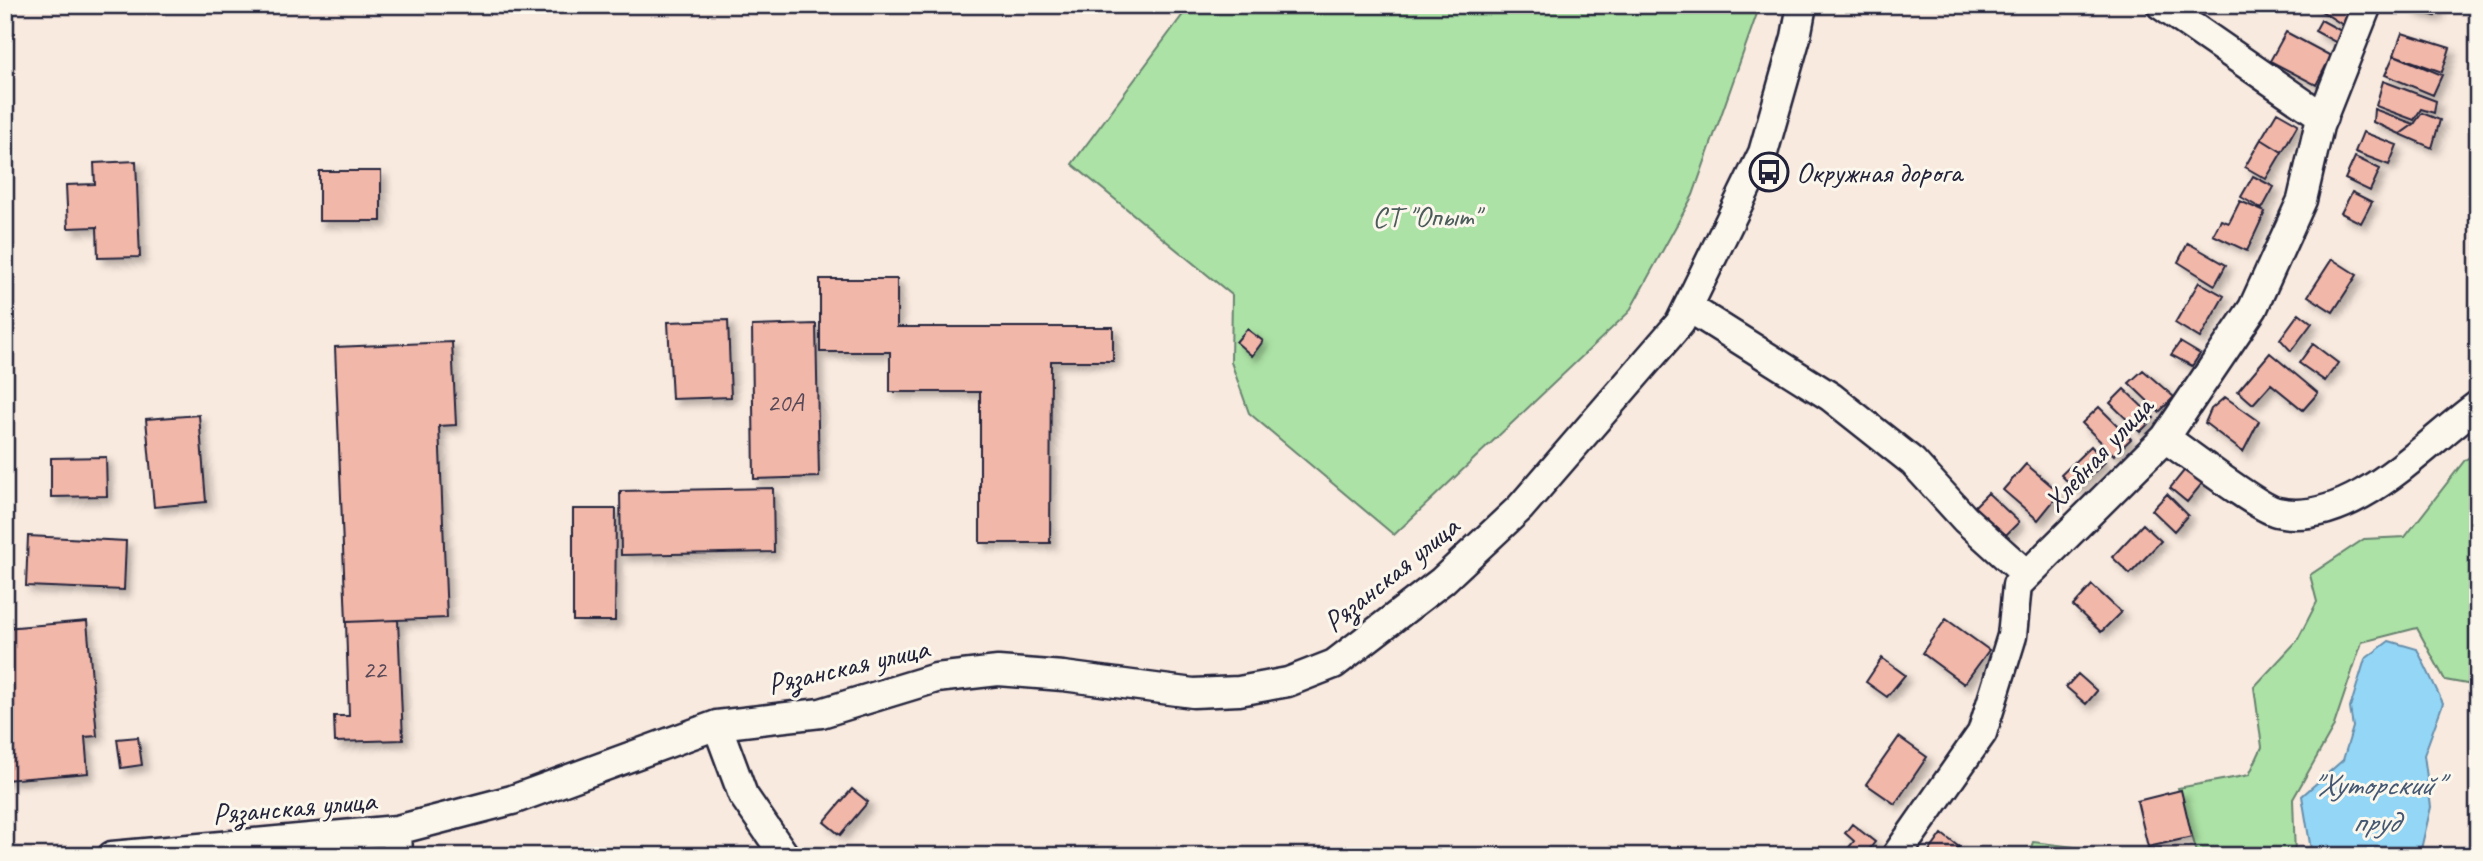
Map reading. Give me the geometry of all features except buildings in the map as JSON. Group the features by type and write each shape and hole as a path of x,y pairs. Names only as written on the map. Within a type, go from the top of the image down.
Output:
{"street":[{"name":"Рязанская улица","path":"112,856 397,843 717,725 821,713 948,676 998,671 1063,676 1193,693 1239,691 1288,682 1334,664 1442,581 1520,508 1667,339 1688,307 1763,153 1796,37 1802,5"},
{"path":"2161,5 2323,117"},
{"name":"Хлебная улица","path":"1896,856 1982,733 2012,636 2017,585 2165,438 2253,308 2302,200 2323,117 2367,5"},
{"path":"1688,307 1831,397 1913,462 1965,519 2027,575"},
{"path":"2165,438 2274,512 2310,514 2357,499 2478,405"},
{"path":"717,725 743,795 785,856"}],"green space":[{"name":"СТ \"Опыт\"","path":"1190,5 1760,5 1693,195 1629,312 1394,535 1249,413 1231,362 1232,295 1072,164"},
{"path":"2478,452 2478,686 2445,680 2417,628 2362,642 2333,728 2293,799 2295,856 2198,856 2178,788 2249,775 2262,747 2254,687 2297,641 2317,602 2310,575 2364,539 2405,537 2465,460"},
{"path":"2033,842 2107,851 2109,856 2028,856"}],"water":[{"name":"\"Хуторский\" пруд","path":"2389,641 2417,649 2443,703 2424,755 2431,807 2421,849 2416,856 2312,856 2302,796 2343,760 2353,727 2350,708 2365,659"}],"place":[{"name":"Окружная дорога","path":"1769,172"}]}
